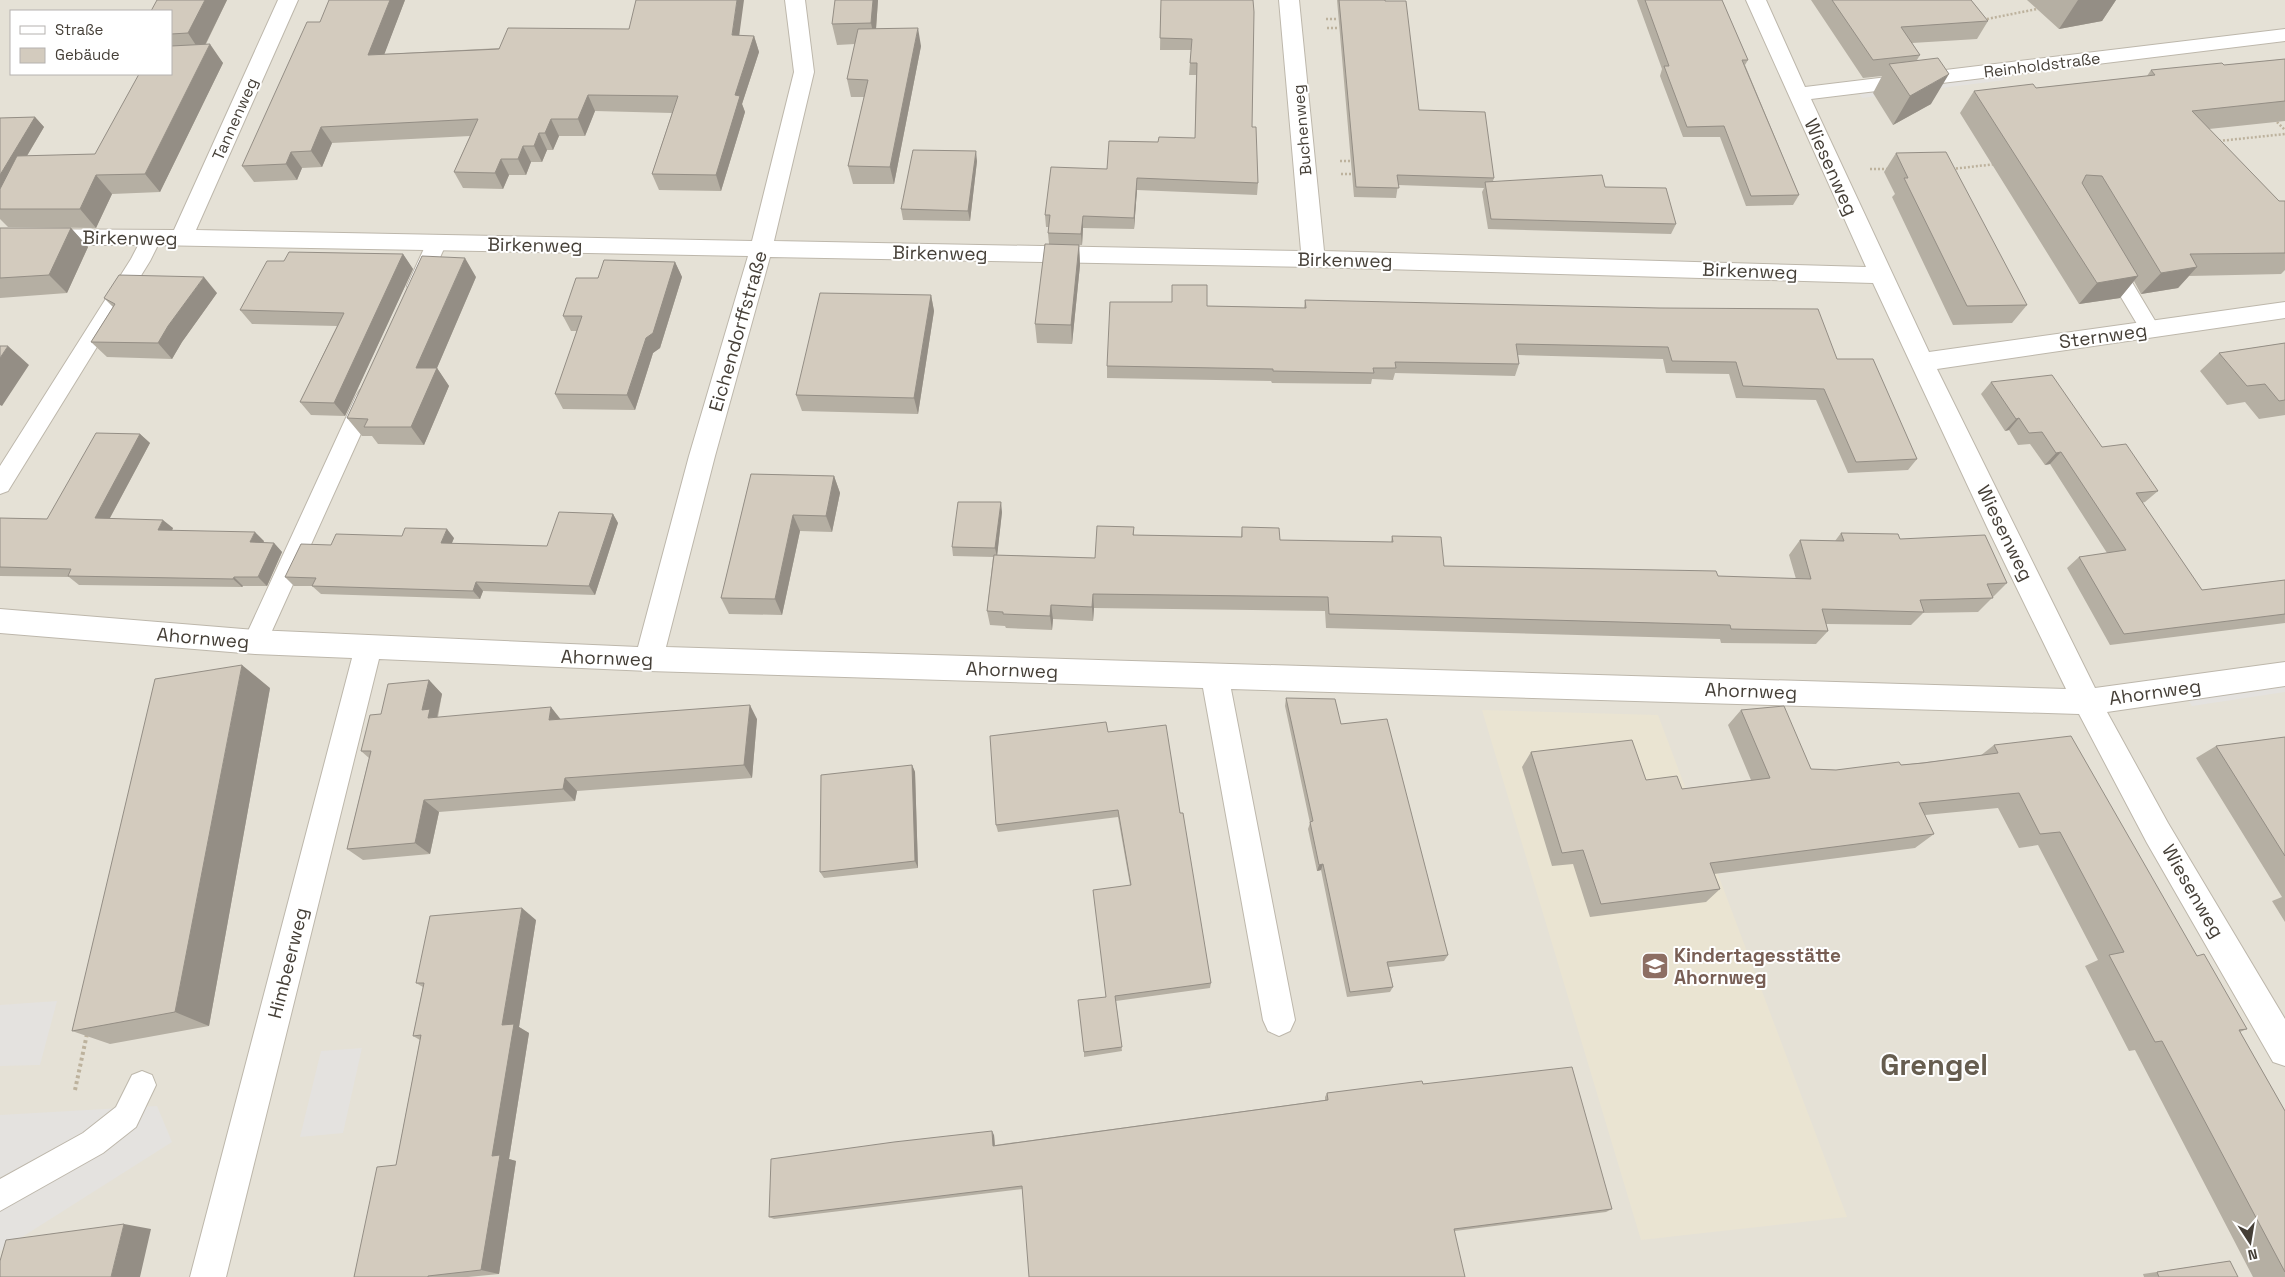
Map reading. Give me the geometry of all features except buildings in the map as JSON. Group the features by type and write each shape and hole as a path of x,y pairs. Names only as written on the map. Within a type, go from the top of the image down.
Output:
{"street":[{"name":"Tannenweg","path":"180,238 288,0"},
{"name":"Eichendorffstraße","path":"649,659 702,456 761,250 804,72 795,0"},
{"name":"Buchenweg","path":"1289,0 1313,259"},
{"name":"Wiesenweg","path":"1756,0 1879,275 2087,702 2163,842 2285,1050"},
{"name":"Reinholdstraße","path":"1798,94 2285,35"},
{"name":"Birkenweg","path":"0,237 152,237 1313,259 1879,275"},
{"name":"Sternweg","path":"1921,362 2285,310"},
{"name":"Ahornweg","path":"0,621 255,642 649,659 2087,702 2285,674"},
{"name":"Himbeerweg","path":"208,1277 368,648"},
{"path":"1215,677 1279,1020"}],"lane":[{"path":"0,485 140,261 152,237"},
{"path":"408,306 437,242"},
{"path":"2100,246 2150,329"},
{"path":"255,642 375,379"},
{"path":"0,1196 93,1143 126,1117 142,1085"}],"path":[{"path":"1987,19 2037,9"},
{"path":"2217,141 2285,132 2278,122"},
{"path":"1947,169 2004,164"},
{"path":"1831,168 1890,169"},
{"path":"75,1090 88,1032"}],"shaded area":[{"path":"0,0 2285,0 2285,1277 0,1277"},
{"path":"2000,74 2005,80 1862,98 1858,92"},
{"path":"2285,681 2285,692 2192,706 2185,696"},
{"name":"Kindertagesstätte Ahornweg","path":"1482,710 1658,715 1847,1217 1641,1240"},
{"path":"57,1001 40,1065 0,1066 0,1005"},
{"path":"362,1048 343,1133 300,1137 321,1051"},
{"path":"157,1106 172,1142 0,1251 0,1115"}],"place":[{"name":"Kindertagesstätte Ahornweg","path":"1655,966"}],"district":[{"name":"Grengel","path":"1934,1064"}]}
